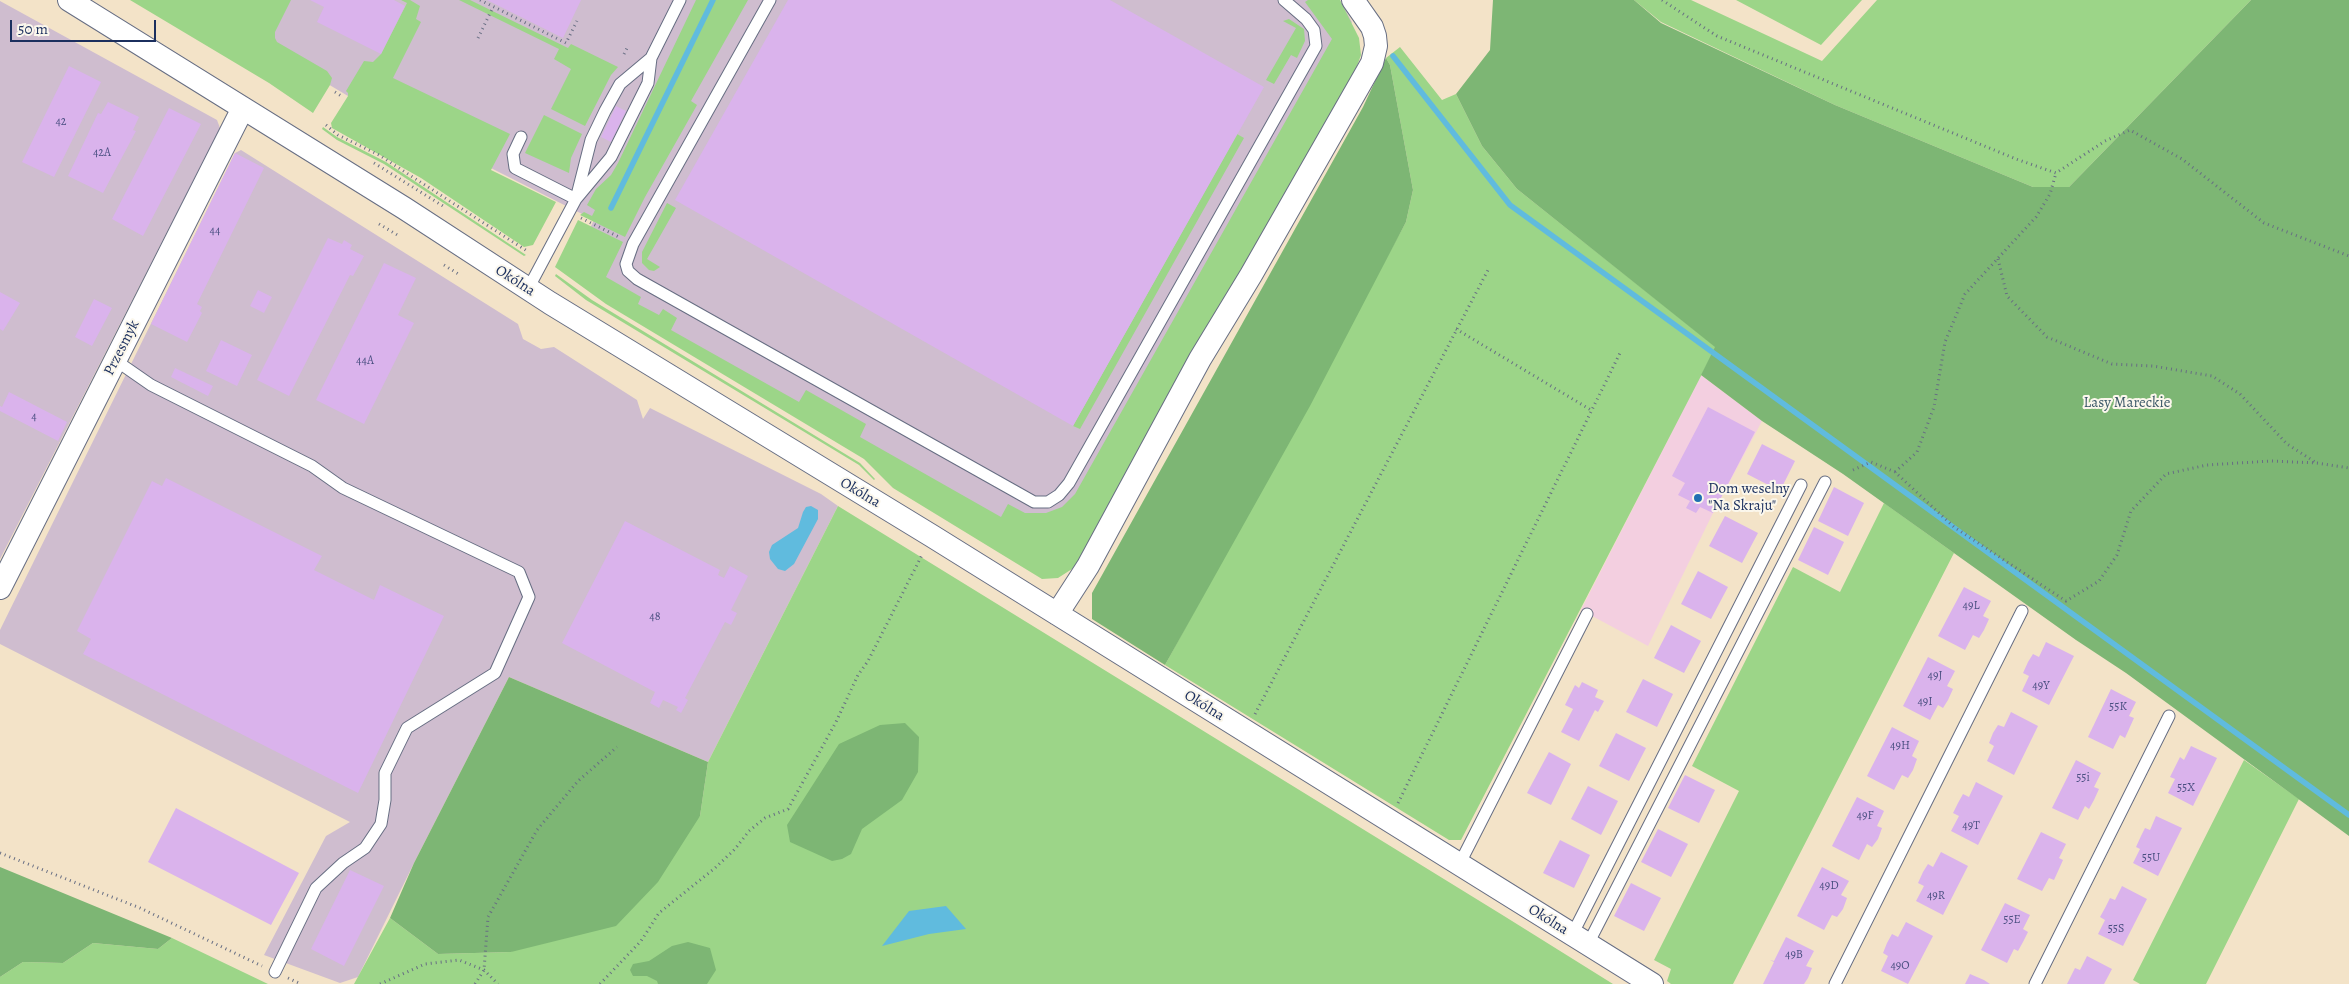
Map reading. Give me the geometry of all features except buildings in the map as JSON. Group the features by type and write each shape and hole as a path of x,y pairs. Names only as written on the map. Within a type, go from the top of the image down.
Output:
{"street":[{"name":"Okólna","path":"69,0 528,289 932,536 1652,984"},
{"path":"1056,614 1088,566 1200,359 1372,63 1375,36 1372,27 1353,0"},
{"name":"Przesmyk","path":"0,588 243,108"}],"lane":[{"path":"528,289 576,199 611,156 648,82 651,58 680,0"},
{"path":"770,0 633,244 626,264 628,271 637,279 1022,498 1034,502 1048,502 1059,495 1069,483 1316,46 1314,30 1306,19 1284,0"},
{"path":"576,199 591,140 605,111 620,84 651,58"},
{"path":"521,137 513,154 515,168 576,199"},
{"path":"116,360 151,385 312,466 344,488 519,572 529,597 495,673 407,728 385,773 385,800 381,824 365,848 344,863 316,888 275,972"},
{"path":"1580,940 1824,482"},
{"path":"1580,940 1801,485"},
{"path":"1835,984 2022,611"},
{"path":"1459,865 1587,614"},
{"path":"2035,984 2169,716"}],"path":[{"path":"480,0 566,43 578,21"},
{"path":"1662,0 1717,36 2016,159 2056,173"},
{"path":"478,38 493,6"},
{"path":"624,54 628,46"},
{"path":"335,92 344,97"},
{"path":"326,125 338,134 379,155 527,251"},
{"path":"1895,472 1917,452 1934,408 1945,342 1965,294 2036,217 2050,194 2056,173 2105,141 2130,130 2182,159 2264,223 2349,256"},
{"path":"580,218 633,244"},
{"path":"379,224 399,236"},
{"path":"1998,259 2007,296 2047,337 2112,364 2153,366 2212,376 2240,394 2287,444 2317,463"},
{"path":"444,265 460,275"},
{"path":"1246,732 1488,270"},
{"path":"1456,330 1591,410"},
{"path":"1390,820 1620,353"},
{"path":"1853,470 1871,462 1895,472 1954,526 2066,602 2099,581 2117,555 2131,510 2166,474 2207,466 2271,461 2317,463 2349,468"},
{"path":"600,984 641,941 658,913 714,868 735,849 749,831 765,818 788,809 836,722 858,675 868,661 932,536"},
{"path":"475,984 484,970 488,917 537,830 578,781 617,747"},
{"path":"0,853 140,908 301,984"},
{"path":"380,984 425,964 459,960 484,970 498,984"}],"shaded area":[{"path":"187,0 1340,0 1352,22 1061,574 570,270 594,220 348,96"},
{"path":"0,1 217,120 220,128 0,559"},
{"path":"241,150 518,324 523,339 541,349 554,347 637,400 643,419 650,408 821,494 838,506 708,762 509,677 358,977 340,983 264,955 326,836 350,822 0,644 0,630 235,153"},
{"path":"1701,375 1762,421 1713,513 1648,646 1581,610"}],"green space":[{"path":"130,0 291,0 275,32 275,38 277,42 327,71 332,78 330,85 313,113 269,83"},
{"path":"401,0 410,0 420,6 416,19 421,22 393,78 510,134 491,170 556,202 533,245 524,247 421,178 332,128 331,123 348,96 346,91 364,61 373,62 381,54 407,3"},
{"path":"459,0 470,0 568,48 571,44 618,67 611,75 585,126 551,109 571,69 554,59 559,49"},
{"path":"696,0 748,0 691,101 697,105 645,197 625,237 580,215 584,212 592,216 595,210 587,205 596,189 611,175 618,163"},
{"path":"1308,0 1340,0 1359,38 1361,55 1357,66 1084,556 1072,569 1058,578 1042,579 893,488 864,459 606,304 555,267 578,220 623,242 606,277 641,297 638,304 659,315 663,309 677,318 671,330 799,402 806,390 866,424 860,437 1001,517 1008,504 1025,513 1046,513 1062,507 1075,494 1332,39 1305,2"},
{"name":"Lasy Mareckie","path":"1493,0 1634,0 1661,23 1835,105 2033,187 2069,187 2251,0 2349,0 2349,836 2126,673 2076,640 1843,474 1762,421 1701,375 1715,347 1517,189 1482,146 1456,94 1490,50"},
{"path":"1634,0 1691,0 1822,61 1877,0 2251,0 2069,187 2033,187 1835,105 1661,22"},
{"path":"1736,0 1862,0 1821,45"},
{"path":"1289,19 1304,29 1305,41 1297,58 1291,55 1274,84 1266,80 1296,28 1283,21"},
{"path":"1400,47 1442,100 1456,94 1482,146 1517,189 1716,347 1461,840 1449,840 1165,665 1406,222 1413,190 1390,65 1386,58"},
{"path":"1386,58 1390,65 1413,190 1406,222 1310,406 1165,665 1092,619 1092,593 1363,107"},
{"path":"544,115 582,134 571,158 569,173 525,153"},
{"path":"323,127 337,137 386,162 526,255 524,256 384,164 337,140 322,129"},
{"path":"1237,134 1244,138 1080,429 1073,426"},
{"path":"667,203 676,208 647,259 660,267 654,271 649,270 642,263 642,252"},
{"path":"556,274 592,300 860,463 875,479 859,465 586,300 555,276"},
{"path":"1884,503 1954,553 1733,984 1671,984 1667,981 1671,969 1654,960 1739,791 1692,766 1793,567 1840,592"},
{"path":"838,506 1613,984 354,984 390,918 438,954 511,952 700,816 708,762"},
{"path":"509,677 708,762 700,816 658,882 616,926 511,952 438,954 390,918 414,863"},
{"path":"905,723 919,737 918,772 902,800 862,829 851,854 842,859 832,861 790,842 787,825 839,744 880,725"},
{"path":"2244,760 2299,799 2206,984 2140,984 2133,980"},
{"path":"0,867 172,938 158,949 93,943 63,963 23,962 0,977"},
{"path":"172,938 268,984 0,984 0,977 23,962 63,963 93,943 158,949"},
{"path":"688,942 710,948 716,970 707,984 658,984 657,981 647,976 633,976 630,970 633,964 649,961 672,946"}],"water":[{"path":"811,506 818,510 818,519 794,564 785,571 778,569 770,559 769,552 772,545 798,528 803,512 806,507"},
{"path":"946,906 966,929 929,934 882,946 909,911"}],"waterway":[{"path":"611,208 713,0"},
{"path":"1393,56 1510,205 2349,815"}],"place":[{"name":"Dom weselny \"Na Skraju\"","path":"1698,498"}]}
